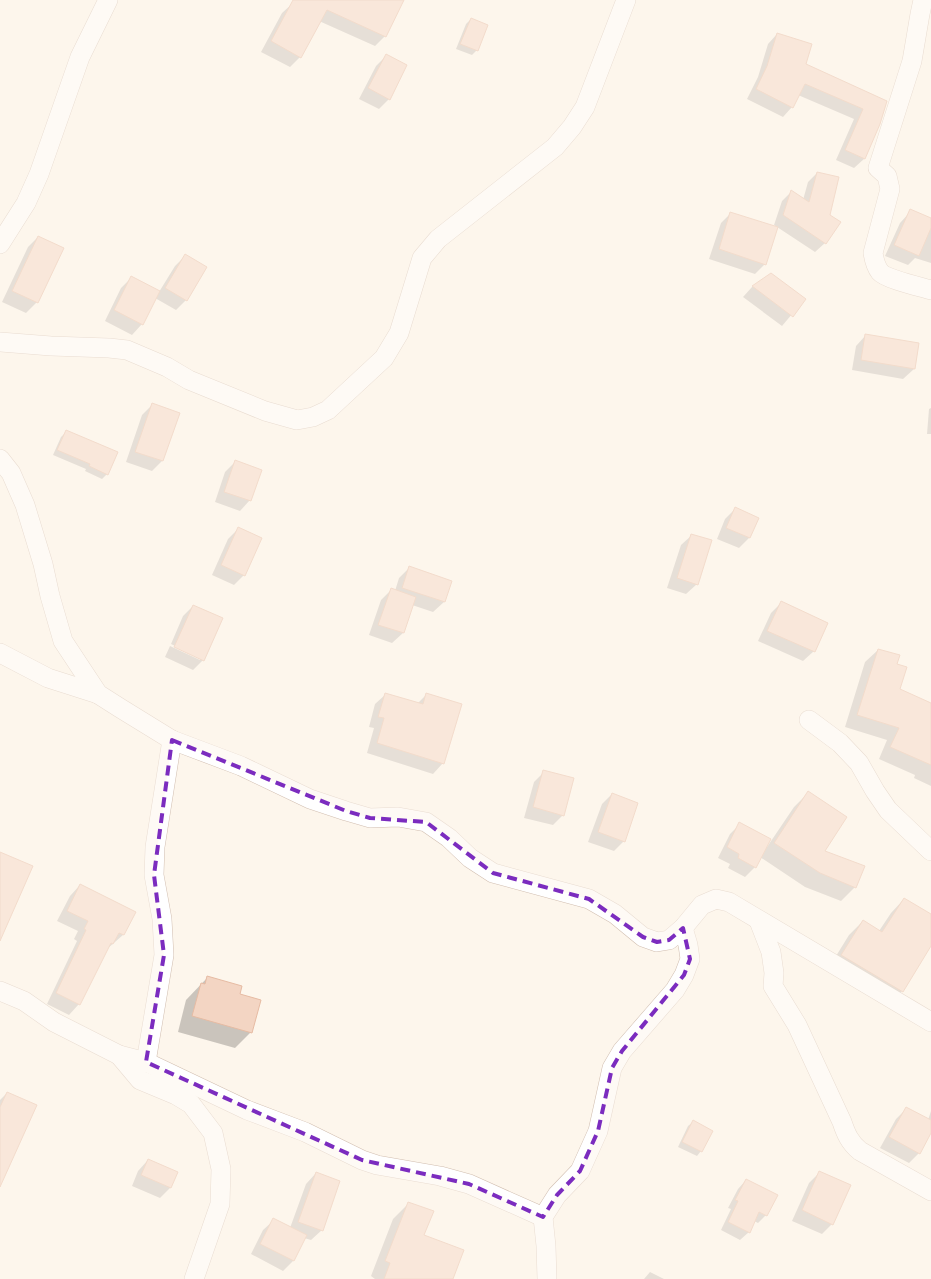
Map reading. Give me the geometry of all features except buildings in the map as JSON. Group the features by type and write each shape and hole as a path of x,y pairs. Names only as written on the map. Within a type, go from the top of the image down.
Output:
{"street":[{"path":"0,244 26,203 39,174 80,57 108,0"},
{"path":"0,342 127,350 189,380 265,411 297,420 328,410 384,358 399,333 422,258 438,239 555,147 572,127 585,107 626,0"},
{"path":"924,0 912,61 878,168 887,176 890,189 873,253 875,263 881,273 931,290"},
{"path":"0,459 11,474 25,505 44,564 50,596 63,641 98,694"},
{"path":"0,653 48,678 98,694 172,740 241,766 310,799 346,812 370,818 398,817 426,822 449,838 470,858 493,873 589,899 615,914 643,937 657,942 669,940 683,928 702,905 716,899 729,902 931,1022"},
{"path":"809,720 840,743 859,763 888,810 931,851"},
{"path":"146,1062 164,955 162,919 154,875 155,847 172,740"},
{"path":"759,921 770,952 774,973 773,986 797,1025 842,1122 847,1137 860,1151 931,1191"},
{"path":"547,1279 543,1217 557,1195 580,1171 598,1131 612,1068 622,1051 675,990 684,975 690,959 683,928"},
{"path":"0,992 24,1001 54,1022 119,1055 146,1062 240,1106 305,1132 362,1160 377,1165 440,1176 469,1184 543,1217"},
{"path":"119,1055 140,1080 176,1095 191,1104 213,1133 221,1169 220,1204 194,1279"}],"highlighted area":[{"path":"172,740 346,811 370,818 426,822 493,873 589,899 643,937 657,942 669,940 683,928 690,959 684,975 622,1051 612,1068 598,1131 580,1171 557,1195 543,1217 469,1184 362,1160 146,1062 164,955 154,875"}]}
